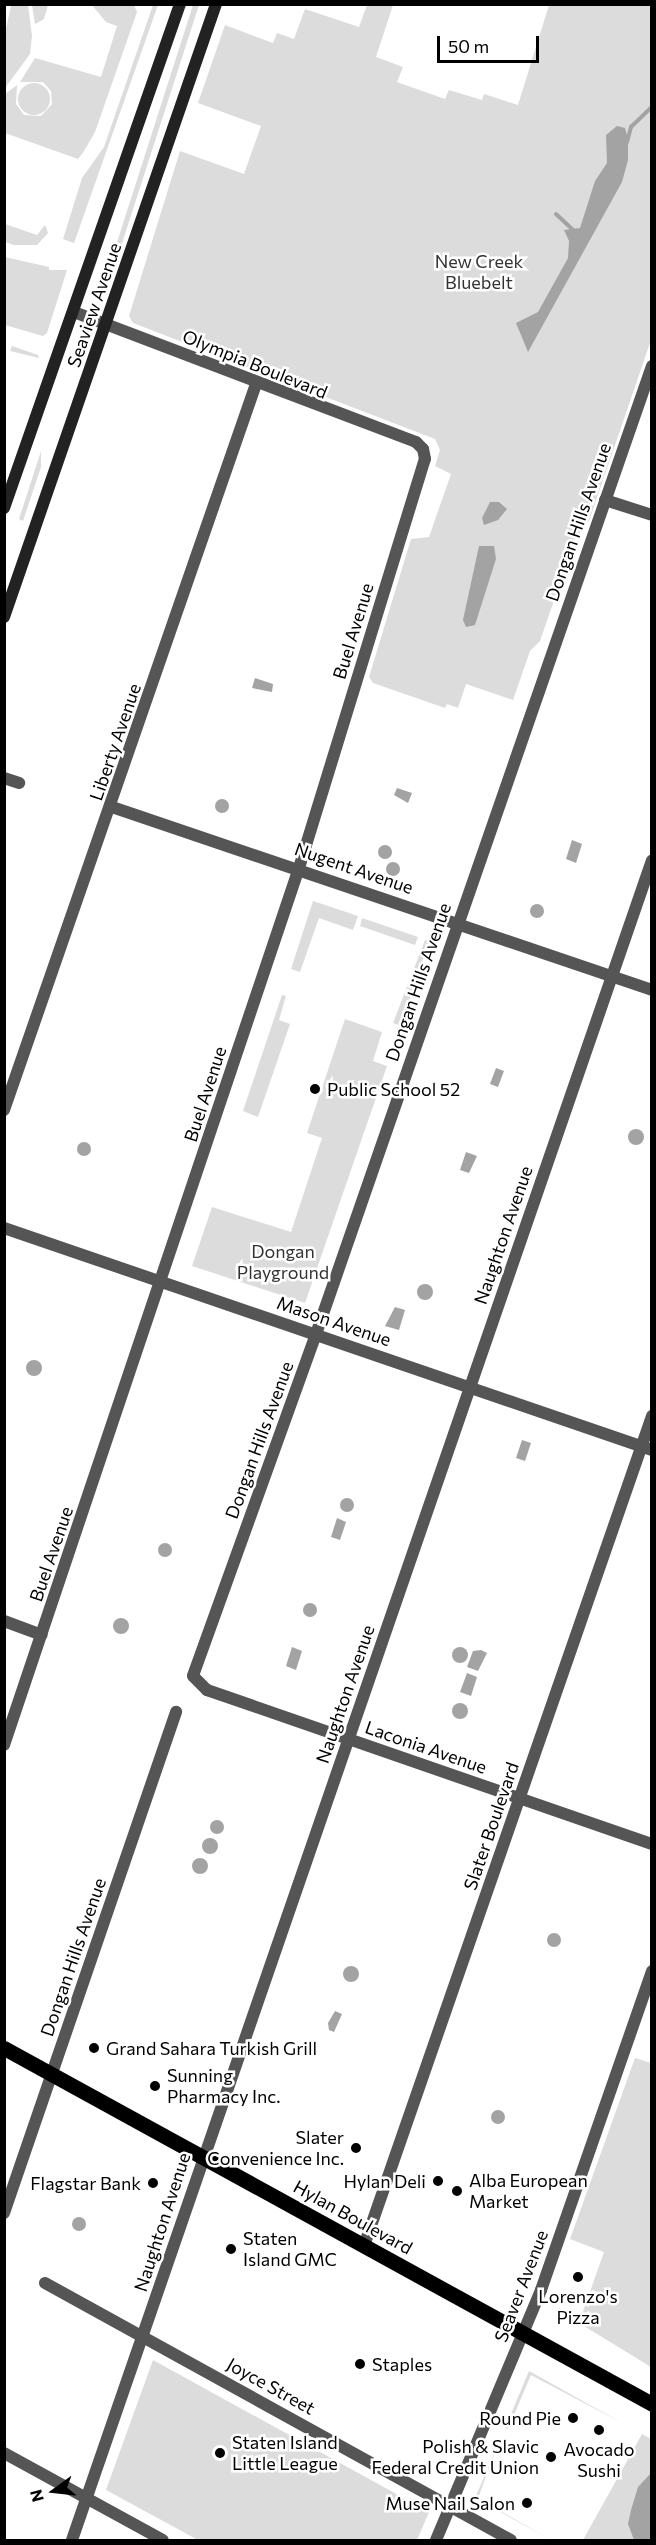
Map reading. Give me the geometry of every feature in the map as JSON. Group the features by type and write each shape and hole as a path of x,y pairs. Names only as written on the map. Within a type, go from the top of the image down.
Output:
{"main road":[{"name":"Hylan Boulevard","path":"4,2048 651,2404"}],"street":[{"name":"Seaview Avenue","path":"4,508 180,4"},
{"name":"Seaview Avenue","path":"4,617 216,4"},
{"name":"Olympia Boulevard","path":"73,312 256,384 416,442 423,449"},
{"name":"Dongan Hills Avenue","path":"193,1676 316,1334 651,366"},
{"name":"Liberty Avenue","path":"4,1110 112,807 256,384"},
{"name":"Buel Avenue","path":"4,1746 299,868 425,459 423,449"},
{"path":"605,500 651,515"},
{"path":"4,778 19,783"},
{"name":"Nugent Avenue","path":"112,807 299,868 651,990"},
{"name":"Naughton Avenue","path":"72,2541 202,2157 349,1739 651,860"},
{"name":"Mason Avenue","path":"4,1228 646,1448"},
{"name":"Slater Boulevard","path":"364,2247 520,1799 646,1448 651,1416"},
{"path":"4,1621 42,1635"},
{"name":"Laconia Avenue","path":"193,1676 207,1690 651,1844"},
{"name":"Dongan Hills Avenue","path":"4,2213 176,1712"},
{"name":"Seaver Avenue","path":"436,2541 523,2334 651,1971"},
{"name":"Joyce Street","path":"45,2283 511,2541"},
{"path":"4,2452 163,2541"}],"green space":[{"path":"28,5 32,36 30,54 5,88 5,33 11,6"},
{"path":"32,5 48,5 44,19 35,24"},
{"path":"92,5 134,5 137,12 95,132 84,151 78,159 5,133 5,94 17,85 16,104 24,115 41,116 52,104 51,91 43,82 20,82 35,58 101,77 117,26 106,22"},
{"path":"153,5 158,5 74,243 63,239 82,178 104,147"},
{"path":"193,5 199,5 117,259 112,258"},
{"name":"New Creek Bluebelt","path":"367,5 393,5 376,57 403,67 397,82 445,99 449,90 482,100 484,94 518,105 549,5 651,5 651,340 589,521 576,537 540,641 530,651 513,700 466,684 458,708 447,704 445,708 373,683 369,677 411,539 429,537 451,474 435,466 440,450 435,439 133,323 129,316 180,151 244,174 261,126 198,103 225,25 273,43 277,33 294,39 305,9 359,27"},
{"path":"34,83 45,88 50,99 45,110 34,115 23,110 18,99 23,88"},
{"path":"5,224 37,235 45,225 48,233 37,245 14,245 5,242"},
{"path":"5,257 49,267 49,270 67,270 47,333 43,336 5,325"},
{"path":"12,346 38,355 39,358 10,351"},
{"path":"41,451 41,467 23,521 19,519"},
{"path":"313,901 358,916 353,930 319,918 300,972 291,969"},
{"path":"362,918 418,937 415,945 360,926"},
{"path":"425,940 429,941 401,1026 393,1023"},
{"path":"282,995 286,996 279,1020 290,1024 258,1117 243,1111"},
{"name":"Dongan Playground","path":"345,1019 382,1032 373,1061 387,1066 305,1303 192,1266 212,1207 291,1232 322,1138 307,1133"},
{"path":"635,2058 651,2063 651,2367 579,2323 604,2252 570,2239"},
{"name":"Staten Island Little League","path":"153,2360 429,2512 417,2540 198,2540 106,2490"},
{"path":"529,2371 624,2424 531,2375 508,2429 505,2428"},
{"path":"642,2434 651,2439 651,2540 583,2540"},
{"path":"497,2447 478,2498 551,2540 475,2498"}],"shaded area":[{"path":"617,126 625,128 628,139 628,160 622,182 528,352 516,323 538,312 568,258 569,241 564,230 580,228 595,181 607,163 606,135"},
{"path":"490,502 499,502 507,509 498,520 484,525 482,518"},
{"path":"479,546 494,546 496,559 475,625 466,627 463,620"},
{"path":"255,678 273,684 272,692 252,688"},
{"path":"397,788 412,793 408,803 394,795"},
{"path":"219,799 225,799 229,806 225,813 219,813 215,809 215,803"},
{"path":"572,840 582,844 576,863 566,859"},
{"path":"385,845 390,847 392,852 390,857 385,859 380,857 378,852 380,847"},
{"path":"393,862 398,864 400,869 398,874 393,876 388,874 386,869 388,864"},
{"path":"534,904 540,904 544,911 540,918 534,918 530,914 530,908"},
{"path":"496,1068 504,1071 498,1087 490,1084"},
{"path":"636,1129 644,1137 636,1145 628,1137"},
{"path":"81,1142 87,1142 91,1149 87,1156 81,1156 77,1152 77,1146"},
{"path":"466,1152 477,1156 469,1173 460,1170"},
{"path":"425,1284 431,1286 433,1292 431,1298 425,1300 419,1298 417,1292 419,1286"},
{"path":"395,1307 405,1310 399,1330 385,1326"},
{"path":"34,1360 42,1368 34,1376 26,1368"},
{"path":"522,1440 531,1443 525,1461 516,1458"},
{"path":"344,1498 350,1498 354,1505 350,1512 344,1512 340,1508 340,1502"},
{"path":"337,1518 346,1522 340,1540 331,1537"},
{"path":"162,1543 168,1543 172,1550 168,1557 162,1557 158,1553 158,1547"},
{"path":"310,1603 315,1605 317,1610 315,1615 310,1617 305,1615 303,1610 305,1605"},
{"path":"121,1618 129,1626 121,1634 113,1626"},
{"path":"292,1647 302,1651 296,1670 286,1666"},
{"path":"457,1647 463,1647 468,1655 466,1661 457,1663 452,1658 452,1652"},
{"path":"481,1650 487,1653 478,1671 467,1667 473,1651"},
{"path":"467,1673 477,1677 471,1696 460,1692"},
{"path":"460,1703 466,1705 468,1711 466,1717 460,1719 454,1717 452,1711 454,1705"},
{"path":"217,1820 222,1822 224,1827 222,1832 217,1834 212,1832 210,1827 212,1822"},
{"path":"210,1838 218,1846 210,1854 202,1846"},
{"path":"200,1858 208,1866 200,1874 192,1866"},
{"path":"554,1933 559,1935 561,1940 559,1945 554,1947 549,1945 547,1940 549,1935"},
{"path":"351,1966 357,1968 359,1974 357,1980 351,1982 345,1980 343,1974 345,1968"},
{"path":"335,2011 342,2014 334,2032 329,2030 328,2023"},
{"path":"498,2110 503,2112 505,2117 503,2122 498,2124 493,2122 491,2117 493,2112"},
{"path":"76,2217 82,2217 86,2224 82,2231 76,2231 72,2227 72,2221"},
{"path":"651,2473 651,2540 634,2540 628,2524 631,2510 638,2487"}],"waterway":[{"path":"627,142 631,127 652,107"},
{"path":"556,214 575,232"}],"place":[{"name":"Public School 52","path":"315,1089"},
{"name":"Grand Sahara Turkish Grill","path":"94,2048"},
{"name":"Sunning Pharmacy Inc.","path":"155,2086"},
{"name":"Slater Convenience Inc.","path":"356,2148"},
{"name":"Hylan Deli","path":"438,2181"},
{"name":"Flagstar Bank","path":"153,2183"},
{"name":"Alba European Market","path":"457,2191"},
{"name":"Staten Island GMC","path":"231,2249"},
{"name":"Lorenzo's Pizza","path":"578,2277"},
{"name":"Staples","path":"360,2364"},
{"name":"Round Pie","path":"573,2418"},
{"name":"Avocado Sushi","path":"599,2430"},
{"name":"Staten Island Little League","path":"220,2453"},
{"name":"Polish & Slavic Federal Credit Union","path":"551,2457"},
{"name":"Muse Nail Salon","path":"527,2503"}]}
